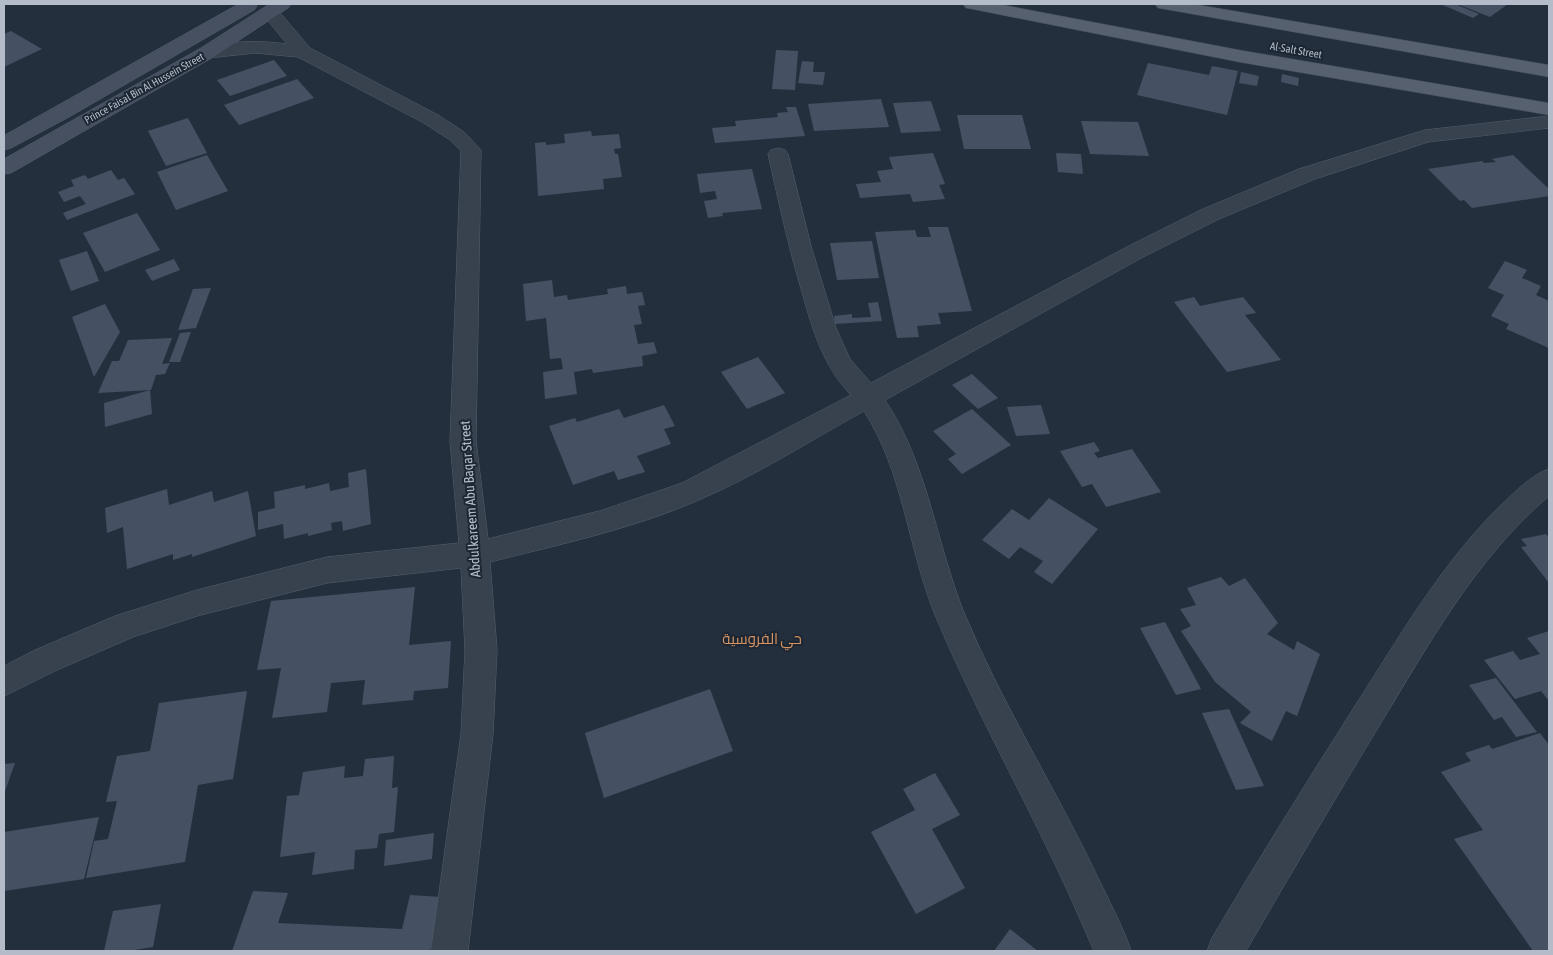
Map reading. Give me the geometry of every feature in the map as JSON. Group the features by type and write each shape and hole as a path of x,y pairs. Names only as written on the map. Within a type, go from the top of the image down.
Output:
{"main road":[{"path":"972,4 1239,56 1549,109"},
{"name":"Al-Salt Street","path":"1042,4 1549,97"},
{"name":"Al-Salt Street","path":"1164,4 1549,71"},
{"path":"1237,4 1488,46 1549,62"}],"street":[{"name":"Prince Faisal Bin Al Hussein Street","path":"4,144 62,113 251,4"},
{"name":"Prince Faisal Bin Al Hussein Street","path":"4,168 208,52 276,8"},
{"name":"Abdulkareem Abu Baqar Street","path":"276,8 303,52"},
{"name":"Abdulkareem Abu Baqar Street","path":"208,52 254,46 303,52 431,119 457,136 470,150 463,441 475,554 481,650 477,734 449,951"},
{"path":"4,682 46,660 126,626 198,603 327,570 475,554 603,522 645,509 692,491 786,443 1135,252 1211,214 1298,177 1406,144 1425,136 1549,122"},
{"path":"778,154 800,246 824,328 840,364 868,397 888,426 904,464 929,555 950,615 980,682 1067,850 1113,951"},
{"path":"1225,951 1428,616 1469,558 1499,522 1549,480"}],"building":[{"path":"1455,4 1479,14 1473,18 1443,5"},
{"path":"1457,4 1508,4 1490,17"},
{"path":"11,31 42,49 4,67 4,34"},
{"path":"776,50 798,51 795,90 772,89"},
{"path":"274,60 287,76 230,96 217,80"},
{"path":"802,61 814,62 813,72 825,72 823,85 798,83"},
{"path":"1148,63 1209,75 1212,66 1238,71 1227,115 1137,95"},
{"path":"1241,72 1259,76 1257,86 1239,83"},
{"path":"1282,74 1299,78 1298,86 1281,82"},
{"path":"297,79 314,98 239,125 224,105"},
{"path":"881,99 889,127 814,131 808,104"},
{"path":"931,101 941,131 901,133 893,103"},
{"path":"786,107 796,107 805,136 715,143 712,128 736,126 735,121 778,117 777,113 788,112"},
{"path":"957,115 1022,115 1031,149 964,149"},
{"path":"188,118 207,153 166,166 148,131"},
{"path":"1081,121 1138,122 1149,156 1090,154"},
{"path":"591,131 592,136 619,134 621,148 614,149 615,154 618,154 622,177 603,179 604,189 538,196 535,143 546,142 546,145 565,143 564,134"},
{"path":"933,153 945,184 939,185 945,199 913,202 910,194 860,198 856,184 881,182 877,171 893,169 889,157"},
{"path":"1056,153 1081,154 1083,174 1058,172"},
{"path":"207,155 228,191 176,210 157,172"},
{"path":"1513,155 1549,189 1549,196 1472,208 1464,200 1460,201 1428,169 1482,161 1484,163 1496,162 1492,159"},
{"path":"752,169 762,209 722,213 723,216 708,218 704,201 717,199 715,191 700,193 697,174"},
{"path":"111,170 118,180 124,178 135,194 67,220 63,213 86,204 80,196 64,202 58,192 74,186 71,180 85,175 88,179"},
{"path":"137,213 160,250 105,272 83,233"},
{"path":"928,227 948,227 972,311 938,313 941,324 917,326 919,337 897,338 875,232 915,230 917,237 931,237"},
{"path":"872,241 879,278 837,280 830,243"},
{"path":"87,251 99,281 71,291 59,260"},
{"path":"174,259 180,270 152,281 145,270"},
{"path":"1505,261 1527,270 1522,278 1541,286 1536,295 1549,301 1549,348 1506,329 1509,324 1491,316 1504,295 1488,288"},
{"path":"552,280 554,297 567,295 568,300 608,294 607,289 626,286 627,294 642,292 645,305 638,306 642,324 634,325 638,344 654,342 657,353 642,356 643,366 593,373 592,369 574,372 577,394 545,399 543,372 563,369 561,358 550,359 546,318 526,321 523,284"},
{"path":"211,288 196,328 178,330 193,289"},
{"path":"1194,297 1200,306 1243,297 1256,313 1245,315 1281,360 1227,372 1174,302"},
{"path":"878,302 882,321 835,324 834,316 852,314 852,318 871,317 868,303"},
{"path":"105,304 120,332 94,377 72,317"},
{"path":"191,332 180,362 169,362 180,333"},
{"path":"172,338 162,364 170,363 165,374 156,375 151,390 98,393 112,361 119,361 128,340"},
{"path":"758,357 785,393 747,409 721,372"},
{"path":"972,374 998,398 978,409 952,385"},
{"path":"150,390 152,414 105,427 104,403"},
{"path":"664,405 675,426 664,429 671,444 637,456 645,472 618,480 614,471 573,485 549,426 575,418 577,422 619,409 624,418"},
{"path":"1041,405 1050,434 1016,436 1007,407"},
{"path":"972,409 1011,445 962,474 948,459 956,454 933,431"},
{"path":"1094,442 1100,451 1094,453 1098,458 1132,449 1161,492 1106,507 1092,484 1082,487 1060,451"},
{"path":"366,469 371,524 343,531 342,521 331,523 332,530 284,539 283,524 258,530 258,512 275,508 274,492 305,485 305,489 329,483 330,491 349,487 348,473"},
{"path":"167,489 169,505 212,491 214,502 248,491 256,536 192,557 192,554 173,560 173,554 127,569 123,527 107,533 105,508"},
{"path":"1049,498 1098,529 1052,584 1034,572 1043,561 1020,547 1009,559 982,540 1012,509 1029,520"},
{"path":"1546,534 1549,538 1549,583 1521,547 1527,546 1521,539"},
{"path":"1221,577 1229,586 1245,578 1278,623 1267,634 1294,650 1297,641 1320,654 1297,716 1286,711 1272,741 1240,723 1251,712 1215,682 1181,631 1191,626 1180,609 1196,605 1187,588"},
{"path":"415,587 409,645 451,641 448,688 414,691 413,700 362,705 365,680 331,683 327,712 272,718 281,668 257,670 271,601"},
{"path":"1165,622 1201,689 1176,695 1140,628"},
{"path":"1549,631 1549,701 1541,691 1515,699 1484,660 1513,651 1520,660 1540,654 1527,638"},
{"path":"1496,678 1537,732 1516,737 1502,717 1494,720 1469,685"},
{"path":"710,689 733,751 604,798 585,733"},
{"path":"247,691 233,779 198,785 185,862 86,878 94,841 108,839 117,801 106,802 117,756 150,751 159,703"},
{"path":"1229,709 1264,786 1236,790 1202,713"},
{"path":"1540,733 1549,745 1549,951 1533,951 1454,839 1483,830 1441,772 1471,761 1465,753 1489,745 1492,749"},
{"path":"394,756 392,788 398,787 394,832 379,834 377,848 355,850 354,869 312,875 315,852 280,857 287,796 299,795 303,772 345,766 344,778 363,776 365,759"},
{"path":"15,763 4,794 4,764"},
{"path":"935,773 960,815 932,829 965,888 916,914 871,832 915,810 903,789"},
{"path":"99,817 84,879 4,891 4,832"},
{"path":"434,833 432,859 384,866 386,840"},
{"path":"253,891 288,893 278,923 402,929 410,895 442,897 430,951 232,951"},
{"path":"161,904 153,947 128,951 104,951 113,911"},
{"path":"1010,929 1038,951 994,951"}],"district":[{"name":"حي الفروسية","path":"762,639"}]}
